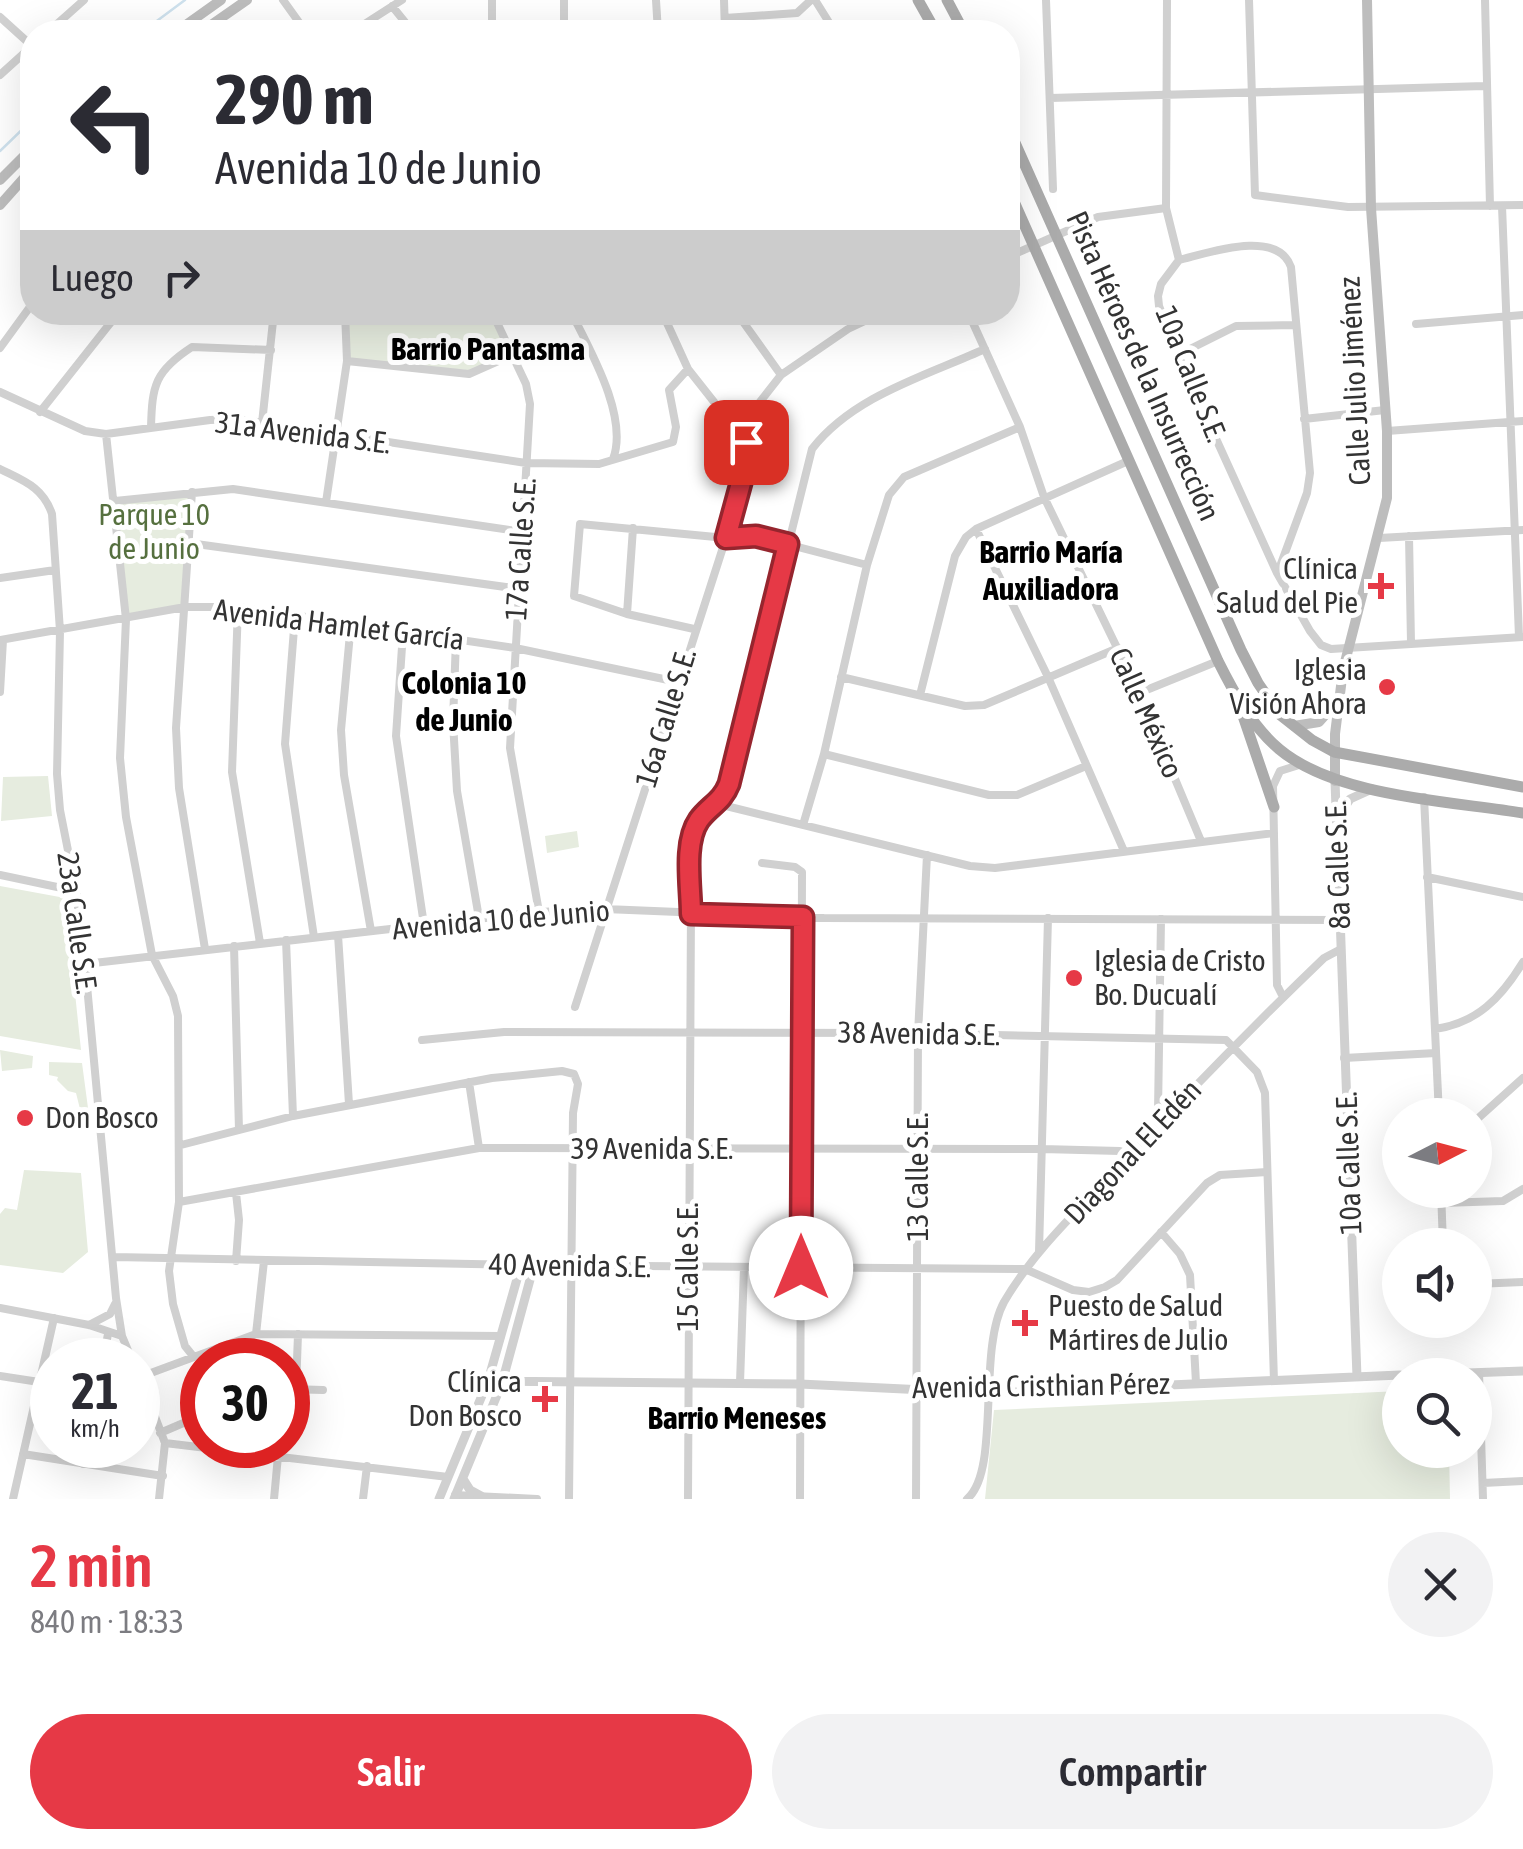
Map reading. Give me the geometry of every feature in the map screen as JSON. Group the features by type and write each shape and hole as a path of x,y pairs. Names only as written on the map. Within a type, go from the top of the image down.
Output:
{"main road":[{"path":"196,20 221,0"},
{"path":"218,20 247,0"},
{"name":"Calle Julio Jiménez","path":"1335,780 1338,699 1347,648 1387,498 1371,208 1367,0"},
{"name":"Pista Héroes de la Insurrección","path":"1020,154 1242,650 1270,703 1294,726 1334,752 1523,787"},
{"path":"0,180 20,160"},
{"path":"0,205 20,182"},
{"name":"Pista Héroes de la Insurrección","path":"1020,217 1218,661 1236,696 1267,738 1303,764 1335,780 1523,813"},
{"path":"1236,696 1274,806"},
{"path":"1294,726 1309,726 1325,719 1338,699"}],"street":[{"path":"62,20 84,0"},
{"path":"370,20 402,0"},
{"path":"724,0 725,18 798,13 813,0"},
{"path":"1046,0 1053,189"},
{"name":"10a Calle S.E.","path":"1167,0 1166,208 1178,260 1161,284 1159,306 1278,573 1321,644 1331,649 1347,648"},
{"path":"1248,0 1256,195 1371,208 1523,206"},
{"path":"1484,0 1490,206"},
{"path":"392,6 403,20"},
{"path":"0,16 20,35"},
{"path":"0,75 20,57"},
{"path":"1050,98 1485,86"},
{"path":"1347,648 1521,637 1520,530 1510,422 1502,206"},
{"path":"1020,252 1098,216 1166,208"},
{"path":"1178,260 1230,247 1274,248 1288,259 1310,474 1308,493 1278,573"},
{"path":"1416,324 1523,315"},
{"path":"0,348 20,320"},
{"path":"40,412 109,325"},
{"path":"262,423 273,325"},
{"path":"326,502 346,361 345,325"},
{"name":"17a Calle S.E.","path":"497,325 526,384 530,404 510,748 540,912"},
{"path":"578,325 606,389 617,434 613,459"},
{"path":"668,325 688,369 738,430 780,375 855,325"},
{"path":"748,325 780,375"},
{"name":"Calle México","path":"974,325 1020,427 1044,498 1140,693 1201,841"},
{"path":"1178,355 1236,326 1294,325"},
{"path":"151,428 152,392 162,372 192,347 271,350"},
{"name":"15 Calle S.E.","path":"688,1499 688,1148 692,844 696,826 702,815 718,804 730,779 812,449 858,406 985,350"},
{"path":"346,361 469,374 510,356"},
{"name":"31a Avenida S.E.","path":"0,392 85,431 106,434 210,420 262,423 526,463 584,464 672,442 676,427 669,390 688,369"},
{"path":"1304,419 1384,410"},
{"path":"1386,431 1523,422"},
{"path":"803,825 824,754 867,565 889,496 904,477 1020,427"},
{"name":"16a Calle S.E.","path":"575,1008 726,538 749,452 738,430"},
{"path":"106,434 126,618 120,758 126,816 152,955 173,996 178,1016 179,1202 169,1270 183,1338"},
{"path":"920,695 955,556 966,537 1128,461"},
{"name":"23a Calle S.E.","path":"0,469 38,488 52,514 60,631 60,810 85,964 122,1336"},
{"path":"114,501 233,488 523,532"},
{"path":"192,492 176,728 179,788 205,950"},
{"path":"694,629 627,614 574,596 580,524 726,538 756,536 867,565"},
{"path":"627,614 633,528"},
{"path":"976,529 1048,677 1124,851"},
{"path":"1379,538 1520,530"},
{"path":"1409,536 1410,643"},
{"path":"189,543 520,589"},
{"path":"0,578 55,570"},
{"name":"Avenida Hamlet García","path":"1,640 185,607 238,608 516,648 678,682"},
{"path":"238,608 232,772 260,943"},
{"path":"296,616 285,744 314,937"},
{"path":"351,623 341,730 344,775 372,931"},
{"path":"403,632 396,736 424,925"},
{"path":"456,639 453,722 457,790 479,918"},
{"path":"0,692 1,640"},
{"path":"841,677 965,706 984,705 1118,648"},
{"path":"1140,693 1218,661"},
{"path":"824,754 989,795 1018,795 1086,766"},
{"path":"1284,997 1277,986 1273,786 1277,773 1303,764"},
{"name":"8a Calle S.E.","path":"1335,780 1341,949"},
{"path":"1338,818 1350,799 1374,789"},
{"path":"1424,798 1438,1098"},
{"path":"718,804 970,866 995,868 1274,833"},
{"name":"13 Calle S.E.","path":"916,1499 918,1034 927,855"},
{"path":"762,863 800,868 803,917 800,1499"},
{"path":"0,875 76,891"},
{"path":"1427,877 1523,897"},
{"name":"Avenida 10 de Junio","path":"85,964 540,912 1340,920"},
{"path":"1039,1252 1048,918"},
{"path":"1160,919 1161,1120"},
{"path":"338,934 349,1104"},
{"path":"286,940 293,1116"},
{"path":"234,946 239,1130"},
{"name":"10a Calle S.E.","path":"1341,949 1357,1377"},
{"name":"Diagonal El Edén","path":"967,1499 979,1482 982,1466 991,1339 996,1318 1026,1269 1161,1120 1328,954 1341,949"},
{"path":"1435,1029 1459,1026 1474,1018 1514,977 1523,962"},
{"name":"38 Avenida S.E.","path":"422,1040 504,1032 1158,1036 1220,1037 1234,1048"},
{"path":"1234,1048 1257,1072 1265,1093 1274,1381"},
{"path":"1344,1058 1436,1053"},
{"path":"181,1144 293,1116 469,1082 562,1071 574,1074 578,1084 573,1113 570,1499"},
{"path":"1492,1106 1523,1078"},
{"path":"469,1082 479,1148"},
{"name":"39 Avenida S.E.","path":"179,1202 479,1148 1042,1149 1120,1151 1129,1156"},
{"path":"1026,1269 1074,1290 1090,1292 1117,1280 1207,1183 1220,1175 1267,1172"},
{"path":"1492,1202 1503,1201 1523,1189"},
{"path":"236,1193 236,1261"},
{"path":"1160,1232 1180,1254 1190,1274 1196,1382"},
{"name":"40 Avenida S.E.","path":"114,1257 264,1262 1026,1269"},
{"path":"256,1334 264,1262"},
{"path":"439,1499 488,1381 521,1265"},
{"path":"534,1265 502,1383 455,1497 537,1499"},
{"path":"740,1383 744,1267"},
{"path":"1492,1283 1523,1282"},
{"path":"89,1325 110,1314 116,1298"},
{"path":"0,1308 89,1325 122,1336"},
{"path":"49,1338 54,1318"},
{"path":"107,1338 108,1334"},
{"path":"245,1338 256,1334 501,1336"},
{"path":"298,1334 298,1338"},
{"path":"508,1360 515,1374 529,1383"},
{"path":"1492,1372 1523,1371"},
{"path":"0,1376 30,1381"},
{"name":"Avenida Cristhian Pérez","path":"488,1381 800,1384 987,1393 1382,1376"},
{"path":"1177,1384 1177,1398"},
{"path":"310,1390 323,1390"},
{"path":"13,1499 30,1422"},
{"path":"159,1499 165,1443 160,1433 180,1424"},
{"path":"165,1443 180,1445"},
{"path":"23,1454 30,1455"},
{"path":"310,1460 448,1477"},
{"path":"364,1499 367,1466"},
{"path":"110,1468 163,1476"},
{"path":"274,1499 277,1468"},
{"path":"1482,1468 1483,1499"},
{"path":"463,1480 481,1496"},
{"path":"1483,1483 1523,1481"}],"green space":[{"path":"346,325 497,325 510,356 480,371 347,361"},
{"name":"Parque 10 de Junio","path":"192,492 185,607 126,619 115,501"},
{"path":"48,776 52,816 1,821 3,777"},
{"path":"577,831 579,847 547,853 545,836"},
{"path":"0,886 65,898 81,1050 0,1036"},
{"path":"0,1050 33,1056 32,1068 2,1071"},
{"path":"49,1062 82,1063 88,1108 80,1109 76,1093 68,1091 58,1077 49,1075"},
{"path":"24,1170 81,1173 88,1252 63,1273 0,1265 0,1214 5,1208 17,1210"},
{"path":"1382,1392 1382,1468 1449,1468 1450,1499 985,1499 994,1410"}],"waterway":[{"path":"158,20 185,0"},
{"path":"0,151 20,132"}],"place":[{"name":"Clínica Salud del Pie","path":"1381,586"},
{"name":"Iglesia Visión Ahora","path":"1387,687"},
{"name":"Iglesia de Cristo Bo. Ducualí","path":"1074,978"},
{"name":"Don Bosco","path":"25,1118"},
{"name":"Puesto de Salud Mártires de Julio","path":"1025,1323"},
{"name":"Clínica Don Bosco","path":"545,1399"}],"district":[{"name":"Barrio Pantasma","path":"488,349"},
{"name":"Barrio María Auxiliadora","path":"1051,570"},
{"name":"Colonia 10 de Junio","path":"464,702"},
{"name":"Barrio Meneses","path":"737,1418"}],"route":[{"path":"746,442 749,452 726,538 756,536 788,544 729,784 718,804 702,815 696,826 691,914 803,917 801,1268"}]}
